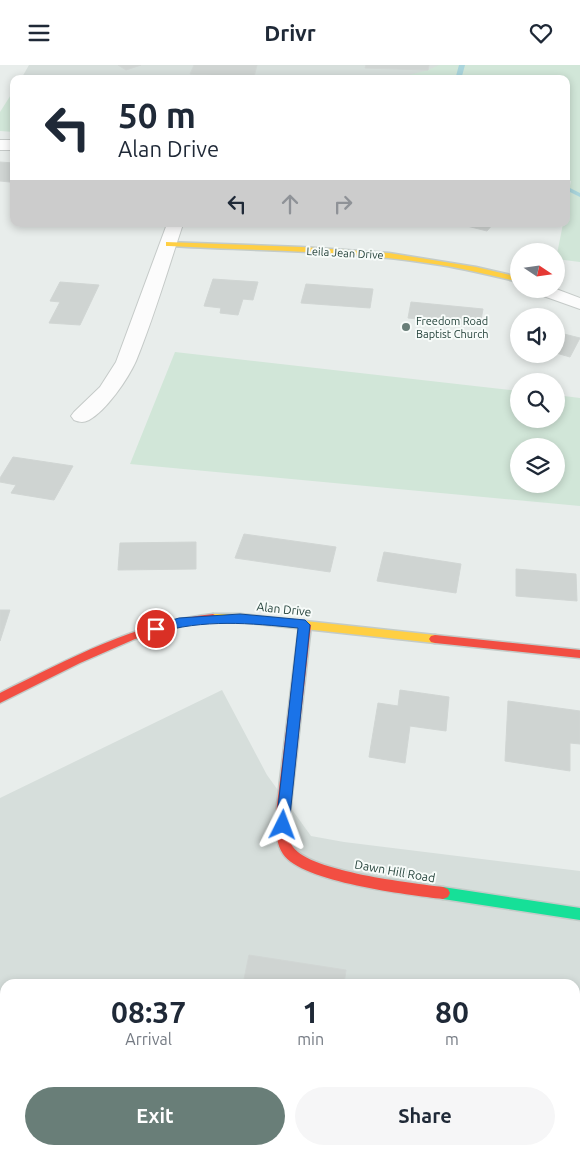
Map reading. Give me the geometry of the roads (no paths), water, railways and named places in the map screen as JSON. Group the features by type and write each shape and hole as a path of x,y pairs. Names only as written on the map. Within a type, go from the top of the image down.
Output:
{"street":[{"path":"81,416 102,398 126,361 174,227"},
{"name":"Leila Jean Drive","path":"169,244 382,254 425,258 451,261 510,277"},
{"path":"564,298 580,304"},
{"name":"Alan Drive","path":"0,699 86,656 179,622 240,618 580,654"},
{"name":"Dawn Hill Road","path":"305,625 283,813 283,837 289,852 308,864 367,882 580,914"}],"waterway":[{"path":"459,75 462,65"},
{"path":"570,190 580,195"}],"place":[{"name":"Freedom Road Baptist Church","path":"406,327"}]}
